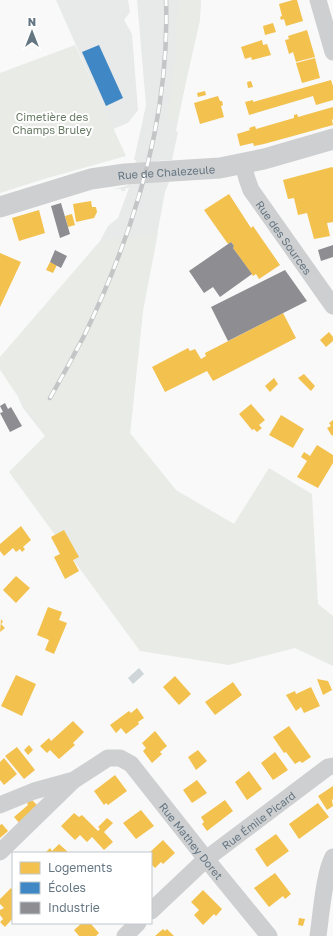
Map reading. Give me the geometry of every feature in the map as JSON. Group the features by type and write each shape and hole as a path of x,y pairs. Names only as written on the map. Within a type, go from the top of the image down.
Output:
{"street":[{"path":"318,0 333,52"},
{"name":"Rue de Chalezeule","path":"0,207 52,190 102,177 125,174 212,170 243,164 333,139"},
{"name":"Rue des Sources","path":"243,164 251,190 333,306"},
{"name":"Rue Mathey Doret","path":"74,780 108,758 120,758 131,764 269,936"},
{"name":"Rue Émile Picard","path":"152,910 206,859 328,767 333,766"},
{"path":"0,805 34,791 74,780"},
{"path":"0,852 74,780"},
{"path":"318,936 325,886 333,857"},
{"path":"125,936 137,924"}],"shaded area":[{"path":"56,0 128,0 130,12 124,20 132,34 138,110 128,123 113,129"},
{"path":"137,0 201,0 201,3 176,131 178,132 172,160 156,161 152,182 169,182 165,192 143,310 130,433 79,479 23,408 12,383 87,266 108,226 118,218 129,188 126,188 125,191 121,191 121,189 114,189 126,186 132,182 136,160 134,160 146,105"},
{"path":"139,668 144,674 133,684 128,678"}],"green space":[{"path":"178,0 201,0 200,20 177,122 167,120 175,59"},
{"name":"Cimetière des Champs Bruley","path":"75,45 126,156 0,193 0,73"},
{"path":"158,233 143,310 130,433 176,490 234,524 269,468 312,494 318,604 333,616 333,666 295,648 229,665 140,651 9,472 45,436 0,370 0,357 100,241"}],"building: Logements":[{"path":"297,0 303,21 286,26 284,19 281,20 280,17 282,16 279,4"},
{"path":"273,23 276,32 265,35 263,26"},
{"path":"307,30 315,57 296,62 293,52 289,54 285,40 289,39 288,36"},
{"path":"262,40 263,45 267,44 271,55 252,60 251,57 245,59 241,47"},
{"path":"315,58 320,78 302,83 296,63"},
{"path":"331,80 333,86 333,100 316,105 313,96 249,115 245,102 253,100 253,102"},
{"path":"251,81 253,87 248,88 247,82"},
{"path":"205,91 206,95 198,97 197,93"},
{"path":"218,96 220,101 222,101 223,105 221,106 224,117 200,124 194,103"},
{"path":"333,107 333,125 264,144 254,146 253,143 240,146 237,134 250,130 249,128 255,126 256,129 294,118 294,115 297,114 298,117"},
{"path":"332,167 333,222 327,223 330,236 314,239 307,213 298,215 294,198 288,199 283,180"},
{"path":"229,194 251,228 253,226 280,265 259,279 256,274 253,276 233,248 234,246 231,242 228,244 204,210"},
{"path":"91,201 92,207 96,207 97,212 94,218 76,222 73,204"},
{"path":"39,210 45,233 19,241 12,218"},
{"path":"72,214 75,225 68,227 65,216"},
{"path":"0,253 21,262 0,307"},
{"path":"50,262 57,265 53,273 46,270"},
{"path":"283,313 296,338 213,381 207,371 165,392 152,367 188,348 190,351 195,349 201,359 206,356 205,353"},
{"path":"329,332 333,337 333,341 326,347 320,340"},
{"path":"304,374 315,386 311,391 298,378"},
{"path":"274,378 278,384 270,392 265,386"},
{"path":"251,404 265,420 259,425 262,428 257,432 254,429 252,430 239,414"},
{"path":"281,415 304,429 293,448 269,435"},
{"path":"333,420 332,436 327,428 331,426 329,423"},
{"path":"317,445 333,455 333,463 318,488 297,477 307,461 301,457 304,452 310,456"},
{"path":"21,526 31,540 23,547 25,549 22,552 20,549 16,552 13,548 4,556 0,551 0,544"},
{"path":"64,530 79,557 73,560 79,571 65,579 54,557 60,554 51,537"},
{"path":"16,576 30,588 16,603 3,590"},
{"path":"48,607 62,612 59,620 67,623 54,654 45,650 49,640 37,635"},
{"path":"1,619 3,622 1,624 5,628 0,632"},
{"path":"16,675 36,684 22,716 1,706"},
{"path":"175,676 191,694 179,705 163,687"},
{"path":"317,679 328,681 332,690 323,695"},
{"path":"233,682 242,695 215,715 205,702"},
{"path":"311,687 320,706 304,713 301,707 296,711 286,695 295,691 296,694"},
{"path":"137,708 144,718 138,722 139,724 126,734 121,728 116,733 110,725 129,711 131,713"},
{"path":"73,721 84,732 73,743 75,745 59,759 50,750 47,753 40,746 49,738 51,741"},
{"path":"289,726 311,757 302,763 300,761 295,764 286,752 284,753 273,737"},
{"path":"155,731 167,746 160,752 162,754 152,763 143,751 146,748 142,743"},
{"path":"29,745 33,750 28,755 24,750"},
{"path":"17,747 35,770 24,779 5,756"},
{"path":"198,750 207,761 196,770 188,757"},
{"path":"275,752 288,770 273,780 261,763"},
{"path":"4,758 17,774 4,785 0,780 0,762"},
{"path":"249,771 262,789 247,800 235,782"},
{"path":"115,775 127,791 108,805 106,803 104,805 94,791"},
{"path":"197,780 207,793 192,803 183,790"},
{"path":"333,786 333,806 327,810 318,796"},
{"path":"31,799 39,807 21,825 14,817 28,805 27,803"},
{"path":"225,800 233,811 207,831 202,824 204,822 201,817"},
{"path":"318,803 329,817 299,839 289,824"},
{"path":"141,810 154,826 136,839 123,823"},
{"path":"74,813 79,817 82,815 98,831 100,829 98,827 107,818 113,823 104,832 113,842 104,850 92,837 87,842 80,835 75,840 61,826"},
{"path":"2,824 8,831 0,838 0,825"},
{"path":"276,834 289,851 267,867 255,849"},
{"path":"163,840 175,853 163,864 161,862 155,868 152,865 152,852 150,852"},
{"path":"59,844 68,852 46,852 50,848 52,851"},
{"path":"275,873 291,894 285,899 283,896 269,907 254,888"},
{"path":"11,888 12,889 12,919 5,927 0,922 3,919 0,915 0,910 4,908 0,904 0,899"},
{"path":"203,890 222,909 216,916 214,914 203,925 194,915 199,910 191,902"},
{"path":"299,918 305,919 303,926 298,925"},
{"path":"81,924 91,924 99,933 96,936 79,936 74,930"},
{"path":"163,929 165,931 167,929 174,936 155,936"}],"building: Écoles":[{"path":"99,45 123,98 106,106 82,52"}],"building: Industrie":[{"path":"61,203 70,234 60,238 51,206"},
{"path":"231,242 234,246 233,248 252,274 220,297 213,287 204,293 189,271"},
{"path":"333,245 333,257 321,261 318,250"},
{"path":"55,250 67,256 61,268 50,262"},
{"path":"285,270 307,301 228,341 211,307"},
{"path":"5,403 8,409 11,407 22,426 10,432 0,413 3,412 0,406"}],"railway":[{"path":"50,398 84,336 102,297 133,215 155,130 162,87 166,44 166,0"}]}
